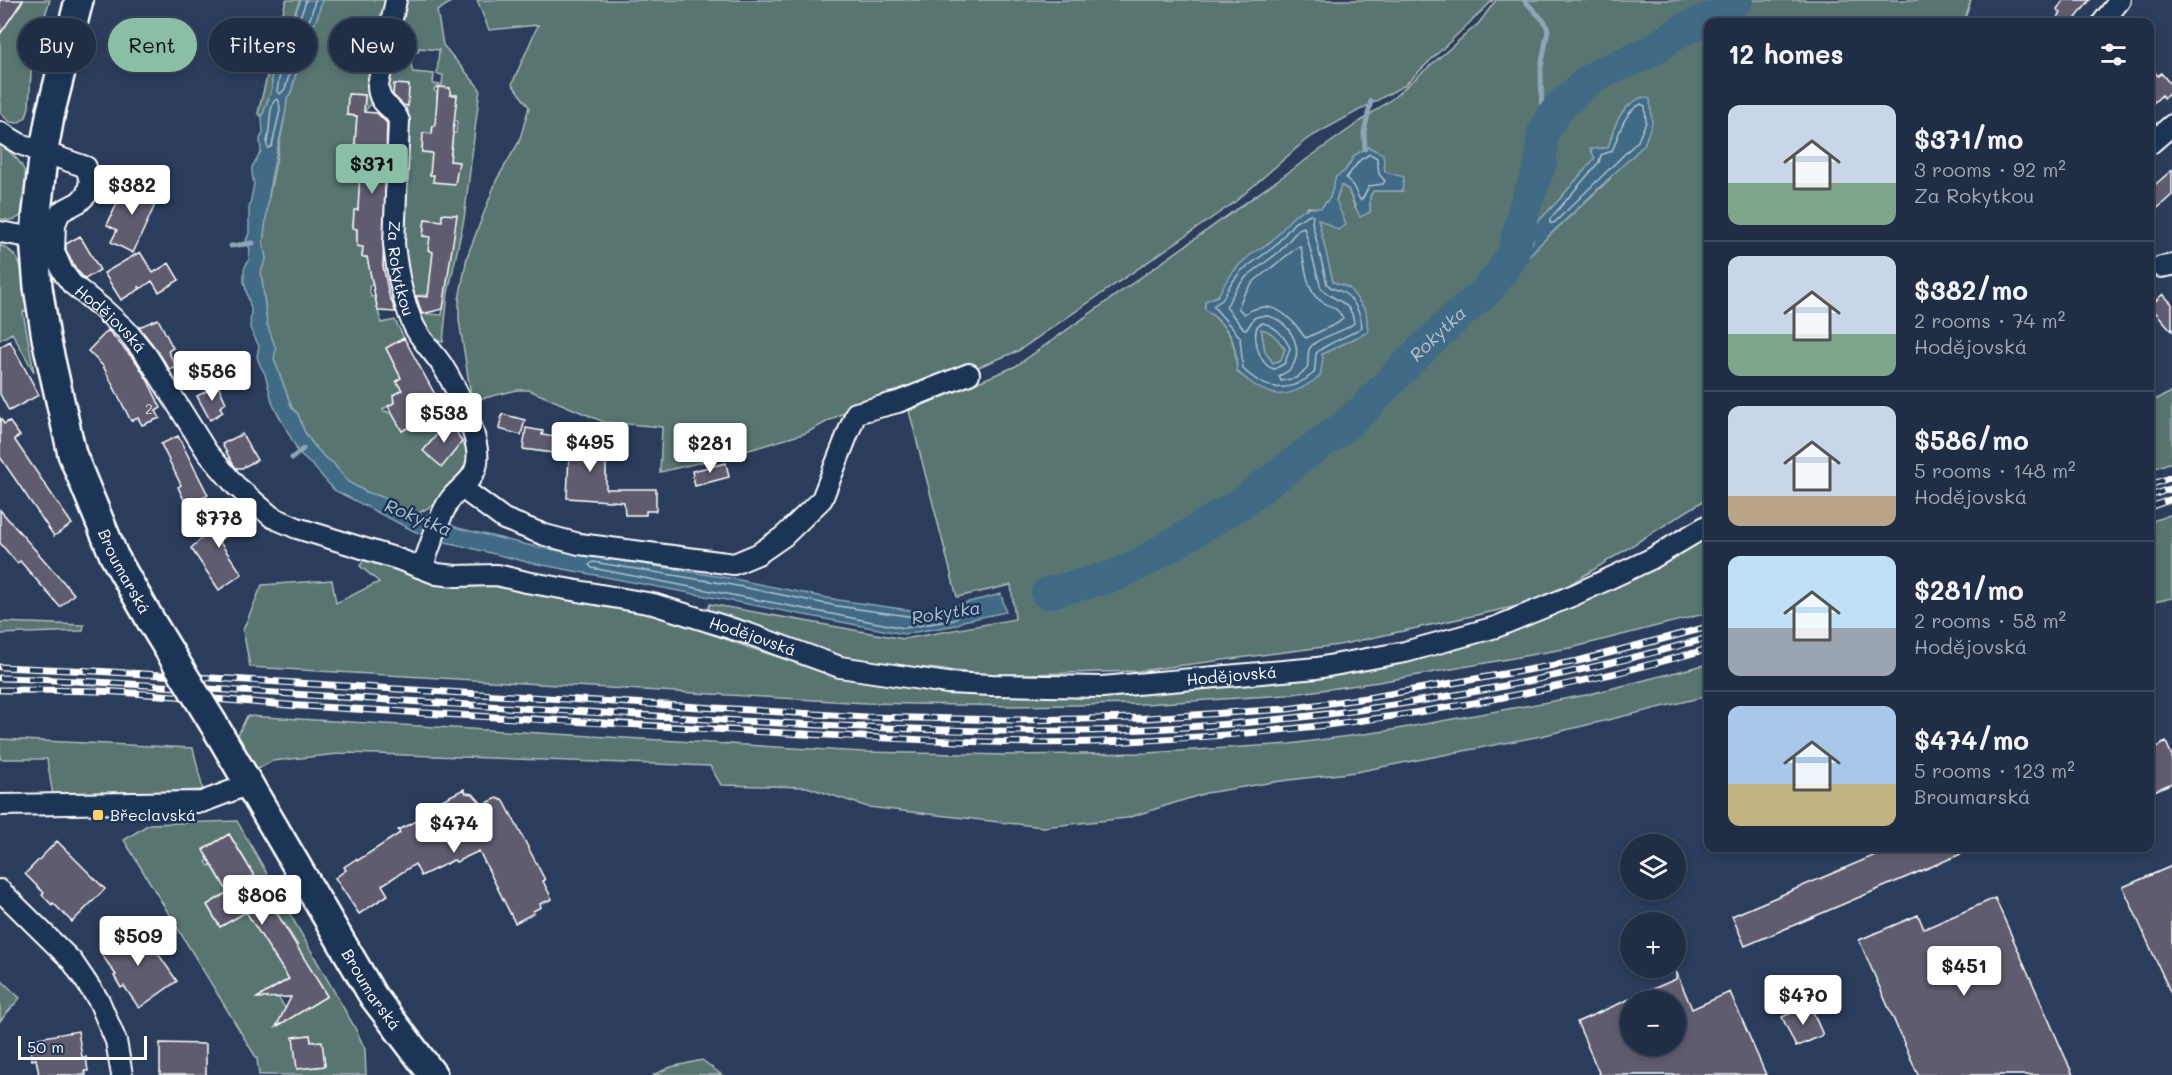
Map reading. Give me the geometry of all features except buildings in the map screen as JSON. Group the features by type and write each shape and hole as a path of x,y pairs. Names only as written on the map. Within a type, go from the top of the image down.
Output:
{"street":[{"name":"Broumarská","path":"79,0 51,111 34,238 38,287 46,338 72,454 114,556 151,621 373,996 433,1075"},
{"name":"Za Rokytkou","path":"396,0 378,85 378,94 385,105 395,112 399,121 395,261 401,290 414,325 459,394 474,441 477,463 470,478 448,503 422,567"},
{"path":"2106,18 2120,0"},
{"path":"2154,141 2172,125"},
{"path":"0,132 20,144 44,150"},
{"name":"Hodějovská","path":"44,150 86,167 90,181 83,199 60,212 55,224 54,252 63,272 72,284 126,330 147,356 207,452 235,485 272,517 297,528 422,567 437,574 497,575 653,604 749,634 840,667 992,686 1102,687 1317,668 1405,652 1496,627 1574,595 1651,559 1704,527"},
{"path":"0,232 34,238"},
{"path":"462,488 504,519 545,535 579,544 734,564 758,554 784,536 822,499 856,413 898,402 969,375"},
{"path":"0,805 202,802 247,785"},
{"path":"0,890 72,961 94,993 116,1041 122,1075"}],"green space":[{"path":"23,0 50,0 44,18 18,18 18,72 31,72 29,107 26,117 18,123 10,122 0,113 0,34"},
{"path":"286,0 300,0 293,18 282,18"},
{"path":"322,0 390,0 387,18 329,18 329,72 376,72 370,105 364,112 365,95 349,94 347,115 357,116 355,144 357,152 363,153 358,210 354,211 353,228 357,229 357,246 363,247 362,257 383,258 384,272 371,275 373,285 369,286 371,297 375,296 381,323 395,320 404,338 386,348 401,378 397,381 402,390 393,400 394,403 383,409 384,412 388,413 399,408 399,426 402,431 443,409 450,419 424,451 442,466 462,442 472,458 439,502 417,514 348,482 333,463 324,457 304,431 298,414 292,408 274,359 275,349 267,324 261,271 266,259 263,243 268,201 287,98 296,72 317,72 317,18"},
{"path":"399,0 454,0 437,11 443,45 480,89 464,219 448,293 443,342 430,339 416,313 442,315 446,288 430,282 428,295 412,296 403,247 406,115 409,86 394,85 393,101 386,98 389,72 434,74 433,84 442,85 443,75 437,74 439,50 419,48 416,52 416,18 397,18","holes":["438,87 450,88 450,95 457,95 453,120 457,121 456,133 432,131 433,126 437,127 442,101 437,100 437,92 434,91","423,133 438,134 452,142 451,154 422,152","443,214 454,235 423,236 425,219 442,221"]},
{"path":"477,0 1493,0 1405,85 1307,139 1235,202 1018,351 929,387 856,406 806,433 739,453 660,472 662,427 604,422 529,390 517,390 472,401 459,320 459,300 467,257 497,179 519,142 529,107 512,84 538,25 489,30"},
{"path":"1496,0 1971,0 1965,18 1704,18 1704,501 1545,600 1339,645 1138,671 991,675 844,659 706,616 710,604 904,639 1015,619 1011,585 957,597 909,411 1016,366 1393,98 1479,23","holes":["1615,126 1610,179 1537,247 1501,286 1484,285 1509,249 1514,236 1528,232 1595,158 1591,149 1608,148","1369,147 1385,172 1402,191 1373,191 1370,196 1370,212 1355,208 1348,189 1341,185 1336,200 1317,218 1333,282 1349,288 1368,331 1258,387 1237,372 1235,351 1230,336 1226,329 1205,309 1205,301 1218,296 1237,267 1269,243 1308,207 1321,208 1330,198 1336,177 1345,171 1355,155"]},
{"path":"268,72 274,72 272,89 262,117 258,113"},
{"path":"0,144 19,161 26,176 24,210 19,218 14,220 0,219"},
{"path":"0,245 15,256 23,272 29,309 23,312 34,372 12,333 0,340"},
{"path":"1261,328 1275,336 1285,349 1281,360 1273,363 1265,352"},
{"path":"2172,392 2172,462 2154,469 2154,400"},
{"path":"2172,514 2172,598 2154,602 2154,521"},
{"path":"1704,536 1704,614 1575,647 1379,682 1286,695 1145,704 1011,706 866,703 250,667 243,630 262,585 332,580 336,603 379,582 360,566 368,553 432,576 606,603 662,616 750,648 841,677 944,692 1102,692 1429,653"},
{"path":"0,622 84,625 83,631 0,634"},
{"path":"1704,665 1704,697 1541,736 1356,772 1206,793 1127,818 1043,827 868,807 807,787 721,785 710,766 348,753 272,761 253,772 237,737 247,716 864,752 1010,755 1147,753 1290,744 1386,731 1586,695"},
{"path":"0,739 193,748 203,790 53,796 47,759 0,759"},
{"path":"237,821 355,1028 365,1049 366,1075 259,1075 257,1059 124,840 149,824","holes":["229,834 247,863 221,879 212,864 209,866 206,862 209,860 203,849","254,876 274,907 252,921 246,912 220,927 207,905","283,922 298,945 276,959 261,935","309,967 327,996 291,1018 279,998 273,997 271,993 273,988","310,1035 311,1042 322,1042 325,1066 297,1069 294,1037"]},
{"path":"0,979 20,998 0,1021"},
{"path":"702,1060 722,1075 653,1075 671,1067"}],"water":[{"path":"301,0 322,0 317,18 293,18"},
{"path":"274,72 296,72 287,98 271,178 263,243 266,259 261,271 267,324 276,349 274,359 292,408 298,414 304,431 312,443 324,457 333,463 348,482 417,514 431,516 458,528 536,547 729,578 838,600 916,611 957,605 1001,594 1006,612 963,621 957,625 904,634 527,562 438,540 414,531 334,490 297,452 273,405 265,374 257,357 259,346 250,328 251,309 244,282 244,269 249,259 250,249 246,241 249,233 249,209 254,184 252,167 261,151 262,117 272,89"},
{"path":"1642,97 1650,99 1652,123 1644,145 1537,247 1501,286 1483,285 1509,249 1514,236 1528,232 1559,200 1595,158 1590,149 1608,148 1616,124 1623,112"},
{"path":"1368,147 1383,154 1385,172 1404,177 1402,191 1373,191 1370,196 1370,212 1360,217 1348,189 1341,185 1336,200 1346,225 1338,230 1318,219 1333,282 1349,288 1366,311 1368,332 1322,354 1320,376 1308,384 1287,393 1268,392 1258,388 1237,371 1236,351 1230,336 1221,322 1205,309 1205,301 1218,296 1237,267 1276,237 1296,214 1310,208 1321,208 1330,198 1336,177 1345,171 1355,155","holes":["1261,329 1274,336 1285,349 1281,360 1273,363 1265,352"]}],"waterway":[{"path":"1524,0 1545,22 1548,30 1541,67 1542,135"},
{"name":"Rokytka","path":"1710,18 1722,13 1737,0"},
{"name":"Rokytka","path":"1047,593 1111,577 1138,565 1240,504 1337,432 1364,409 1410,361 1485,292 1500,274 1513,253 1525,206 1541,163 1542,135 1560,106 1588,81 1603,72 1646,54 1682,30 1704,21"},
{"path":"1365,149 1364,132 1371,101"},
{"path":"231,246 253,243"},
{"path":"292,458 303,449"}],"railway":[{"path":"2154,484 2172,477"},
{"path":"2154,495 2172,488"},
{"path":"2154,506 2172,499"},
{"path":"0,667 866,717 1011,720 1146,718 1287,709 1373,697 1578,661 1704,628"},
{"path":"0,678 842,726 944,730 1096,731 1218,725 1360,710 1500,687 1704,639"},
{"path":"0,690 121,692 302,706 875,738 1056,743 1102,742 1218,736 1360,721 1501,698 1704,650"}],"place":[{"name":"Břeclavská","path":"98,815"}]}
